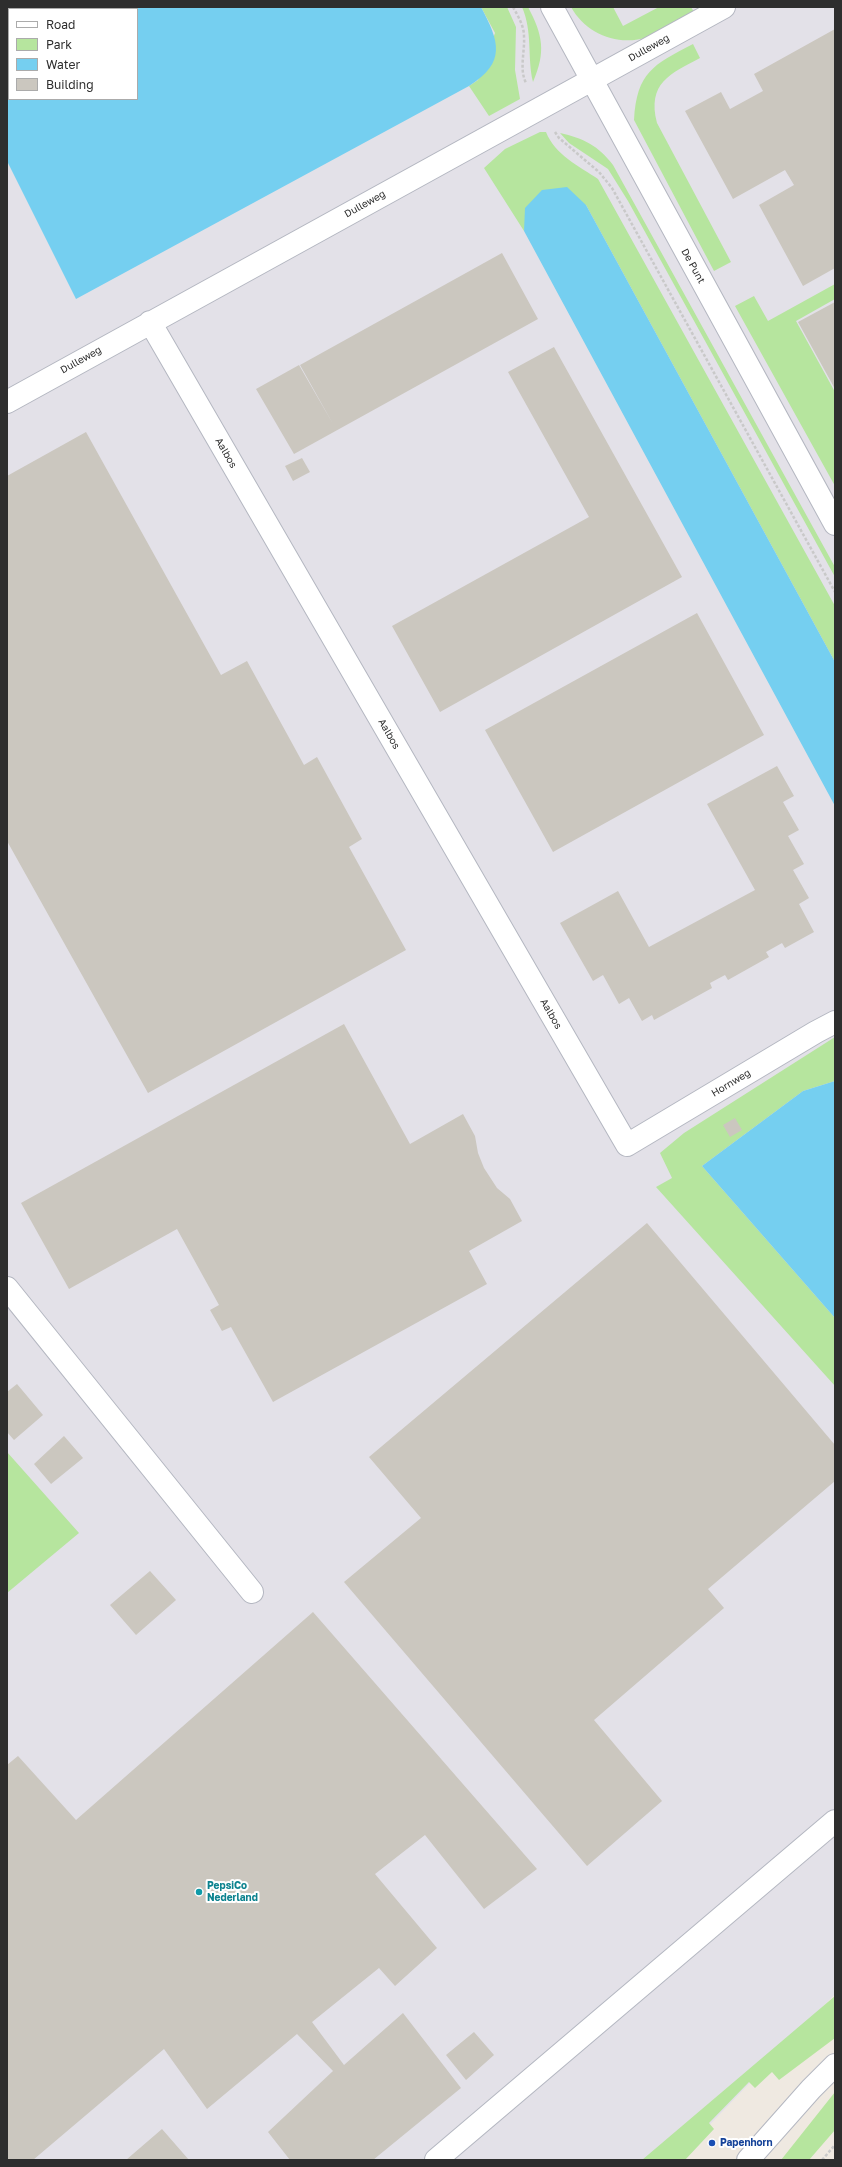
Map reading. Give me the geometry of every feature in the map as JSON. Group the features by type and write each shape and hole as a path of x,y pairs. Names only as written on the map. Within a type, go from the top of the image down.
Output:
{"street":[{"name":"De Punt","path":"552,7 835,524"},
{"name":"Dulleweg","path":"7,402 724,7"},
{"name":"Aalbos","path":"150,322 627,1146"},
{"name":"Hornweg","path":"627,1146 809,1036 835,1022"},
{"path":"7,1288 252,1592"},
{"path":"436,2160 835,1821"},
{"path":"748,2160 810,2089 835,2065"}],"path":[{"path":"513,7 521,21 524,36 522,76 526,84"},
{"path":"560,138 599,172 612,188 835,592"},
{"path":"822,2160 835,2145"}],"shaded area":[{"path":"7,7 835,7 835,1994 676,2160 7,2160"}],"green space":[{"path":"481,7 507,7 516,27 515,70 520,99 489,116 469,86 478,80 495,33"},
{"path":"522,7 528,7 540,35 540,62 533,82 530,63 528,26"},
{"path":"571,7 613,7 623,26 659,7 691,7 694,12 654,35 637,40 625,40 614,39 594,31 577,16"},
{"path":"693,44 700,58 679,69 664,82 658,89 655,98 655,109 657,123 731,262 714,271 634,120 636,104 643,80 667,58"},
{"path":"540,132 546,132 550,140 561,154 598,179 835,606 835,662 586,205 534,199 524,231 484,168 505,149"},
{"path":"560,133 576,137 590,144 608,158 613,165 835,567 835,577 628,201 608,169 569,143"},
{"path":"835,284 835,299 796,321 835,392 835,486 735,306 754,296 768,321"},
{"path":"835,1037 835,1081 803,1091 702,1166 835,1318 835,1386 656,1187 672,1178 660,1153 684,1133"},
{"path":"7,1452 79,1533 7,1593"},
{"path":"835,1996 835,2038 779,2080 772,2072 755,2088 749,2082 709,2123 714,2129 685,2160 642,2160"},
{"path":"835,2092 835,2130 809,2160 781,2160"}],"water":[{"path":"12,7 481,7 492,30 496,50 494,59 489,68 481,77 469,86 76,299 7,161 8,10 8,100 138,100 138,8 10,8"},
{"path":"567,187 586,205 835,662 835,806 524,231 525,208 542,190"},
{"path":"835,1081 835,1318 702,1166 803,1091"}],"building":[{"path":"835,29 835,268 803,286 759,205 794,185 785,170 733,199 685,111 721,92 730,109 763,91 754,74"},
{"path":"502,253 538,319 294,454 256,389 299,365 333,424 300,365"},
{"path":"835,302 835,389 798,322"},
{"path":"554,347 682,577 440,712 392,626 589,517 508,372"},
{"path":"86,432 221,675 247,661 304,765 317,757 362,839 349,847 406,950 148,1093 7,841 7,476"},
{"path":"302,458 310,472 293,481 285,466"},
{"path":"697,613 764,735 553,852 485,730"},
{"path":"777,766 794,796 783,802 799,830 788,836 804,864 793,870 809,898 799,904 814,932 785,948 782,943 766,952 769,957 728,980 725,975 710,983 712,988 654,1020 652,1015 642,1021 629,998 619,1004 603,975 593,981 560,923 618,891 649,947 755,890 707,804"},
{"path":"344,1024 410,1144 463,1114 475,1136 478,1153 484,1168 497,1188 510,1199 522,1221 469,1251 487,1284 273,1402 231,1327 222,1331 210,1310 219,1305 177,1229 69,1289 21,1203"},
{"path":"735,1118 742,1130 730,1137 723,1125"},
{"path":"647,1223 835,1445 835,1481 708,1589 724,1608 594,1720 662,1801 587,1866 344,1582 421,1518 369,1457"},
{"path":"17,1384 43,1415 14,1440 7,1432 7,1392"},
{"path":"64,1436 83,1458 51,1484 34,1464"},
{"path":"150,1571 176,1600 136,1635 110,1605"},
{"name":"PepsiCo Nederland","path":"313,1612 537,1869 484,1909 425,1835 375,1874 437,1948 395,1986 379,1968 312,2022 344,2065 403,2013 461,2088 373,2160 290,2160 268,2132 333,2071 297,2034 207,2109 164,2049 33,2160 7,2160 7,1765 18,1756 76,1820"},
{"path":"474,2032 494,2055 466,2080 446,2055"},
{"path":"162,2129 189,2160 126,2160"}],"place":[{"name":"PepsiCo Nederland","path":"199,1892"},
{"name":"Papenhorn","path":"712,2143"}]}
